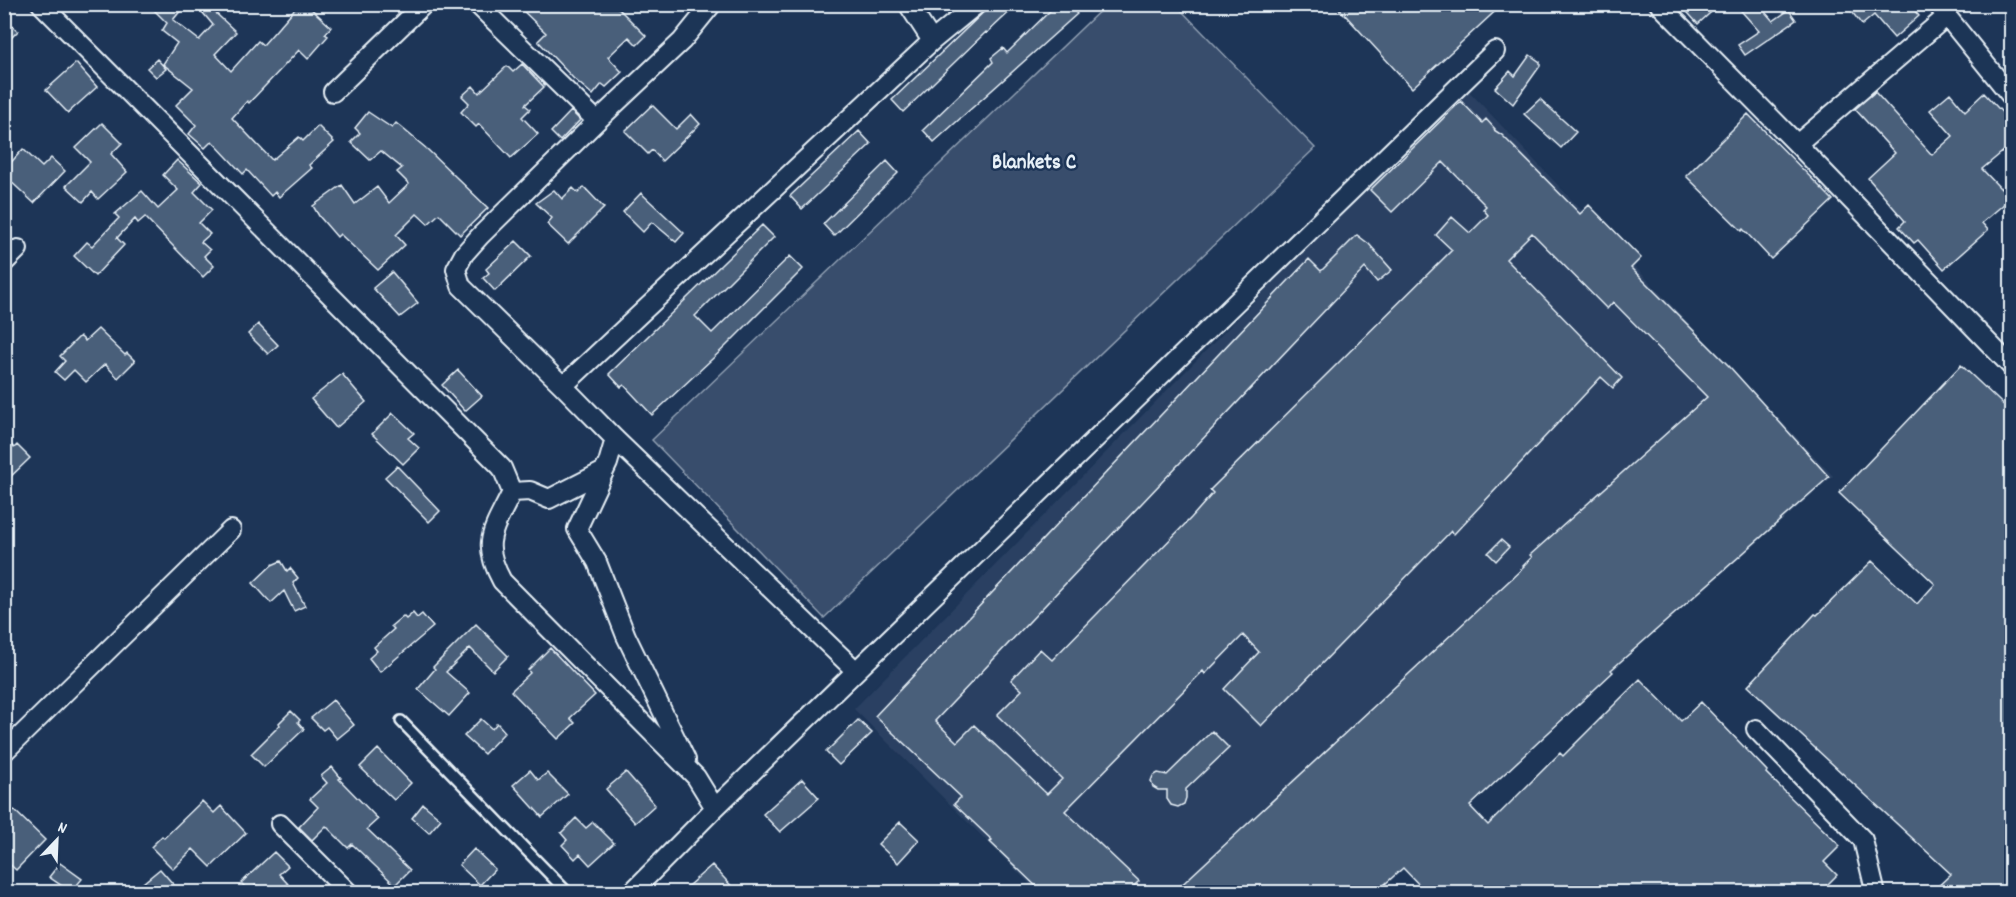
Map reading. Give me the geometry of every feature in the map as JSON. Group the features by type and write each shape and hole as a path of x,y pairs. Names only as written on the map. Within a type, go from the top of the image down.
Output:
{"street":[{"path":"41,4 502,468 512,492 490,538 492,562 502,581 696,777"},
{"path":"333,92 424,4"},
{"path":"477,4 597,121"},
{"path":"712,4 682,41 480,237 464,254 456,269 461,286 615,440 856,671"},
{"path":"908,4 932,41"},
{"path":"563,386 932,41 977,4"},
{"path":"1659,4 2012,367"},
{"path":"1797,144 1942,10 2012,97"},
{"path":"632,892 715,808 1495,51"},
{"path":"4,263 18,249"},
{"path":"615,440 604,471 577,529 597,562 626,636 679,747 715,808"},
{"path":"512,492 530,491 549,499 604,471"},
{"path":"4,752 231,530"},
{"path":"1756,729 1863,840 1875,890 1873,892"},
{"path":"280,824 348,892"}],"lane":[{"path":"401,721 567,892"}],"shaded area":[{"path":"1107,4 1176,5 1315,148 824,618 652,440"},
{"path":"1465,87 1833,476 1625,659 1379,892 1038,892 854,709"}],"building":[{"path":"148,4 186,4 173,20 199,40 213,25 198,7 206,4 236,32 215,54 231,71 258,41 263,45 299,4 306,4 331,27 325,34 328,36 308,59 299,50 232,118 272,160 299,137 303,141 318,126 334,142 309,165 312,168 279,197 275,192 271,196 247,170 243,174 212,141 205,148 189,134 196,125 176,105 193,88 163,64 177,43 162,31 167,23"},
{"path":"516,4 614,4 646,36 637,45 629,37 608,57 622,72 606,87 602,84 593,95 573,78 538,41 546,33"},
{"path":"992,4 1018,4 903,112 892,100"},
{"path":"1057,4 1069,4 1077,14 934,142 923,130 993,62 991,58 1003,48 1007,53"},
{"path":"1335,4 1503,4 1412,88"},
{"path":"1680,4 1720,4 1698,24"},
{"path":"1735,4 1758,4 1773,21 1789,10 1796,20 1745,55 1738,45 1759,31"},
{"path":"1862,4 1909,4 1919,16 1894,38 1874,15 1862,25 1852,12"},
{"path":"4,18 18,31 4,45"},
{"path":"1530,55 1540,62 1540,66 1513,104 1495,88 1510,71 1515,76"},
{"path":"157,59 166,69 156,77 147,68"},
{"path":"76,63 97,87 68,113 46,90"},
{"path":"522,64 544,87 525,105 530,109 522,117 538,134 511,158 479,124 476,127 461,112 469,103 462,96 473,86 479,93 507,66 513,72"},
{"path":"1875,92 1932,155 1953,136 1930,110 1950,93 1965,111 1984,93 2012,123 2012,144 1982,169 2012,197 1982,223 1988,230 1944,269 1918,240 1914,243 1899,227 1905,221 1868,178 1895,153 1855,109"},
{"path":"1540,99 1576,132 1561,148 1524,114"},
{"path":"1461,101 1482,123 1486,119 1494,130 1502,135 1580,214 1589,205 1641,258 1631,268 1729,366 1829,477 1611,670 1613,672 1470,806 1488,825 1560,753 1563,756 1640,679 1681,721 1701,702 1767,771 1766,773 1840,846 1824,862 1837,875 1820,892 1426,892 1403,868 1376,892 1174,892 1524,567 1532,557 1530,555 1707,397 1613,302 1607,309 1532,233 1506,259 1622,378 1613,388 1601,377 1454,534 1451,531 1261,726 1224,689 1259,652 1243,635 1205,674 1203,671 1065,811 1139,881 1128,892 1042,892 954,804 961,797 875,716 1309,259 1321,271 1357,235 1369,244 1392,270 1377,282 1365,268 935,721 957,742 974,725 1047,794 1062,779 997,715 1022,690 1011,680 1040,649 1052,660 1191,518 1213,493 1210,490 1452,250 1436,235 1452,217 1470,233 1488,215 1483,209 1486,206 1443,162 1392,212 1370,190"},
{"path":"652,105 676,129 691,114 700,124 662,161 652,150 648,154 625,131"},
{"path":"571,111 580,120 560,141 551,132"},
{"path":"368,112 392,128 396,123 427,149 488,208 460,235 439,214 428,224 417,214 396,235 405,245 378,270 340,234 337,237 313,206 342,185 355,204 377,187 389,203 409,184 397,172 402,168 381,151 370,160 351,142 360,133 355,128"},
{"path":"1748,114 1833,200 1771,259 1743,229 1742,231 1686,176"},
{"path":"102,123 122,143 111,154 127,172 98,199 92,192 83,202 66,186 90,162 76,148"},
{"path":"859,131 871,144 802,209 790,196"},
{"path":"23,149 42,167 51,158 65,171 34,203 7,178 12,173 6,168"},
{"path":"177,160 202,183 194,192 212,210 199,223 210,234 201,242 210,250 204,256 214,266 203,277 145,217 138,223 135,219 117,238 124,245 95,276 74,256 87,242 92,246 119,218 115,214 142,191 158,209 178,190 163,175"},
{"path":"887,161 898,173 834,236 823,224"},
{"path":"584,187 604,208 568,244 547,224 552,218 536,203 554,190 562,199 573,188 578,193"},
{"path":"641,193 684,233 676,242 652,222 643,232 623,212"},
{"path":"762,225 774,237 695,316 712,333 790,256 803,269 725,347 652,415 624,385 621,387 609,374"},
{"path":"516,241 531,256 495,291 483,278 489,273 486,269"},
{"path":"392,272 418,303 400,317 373,288"},
{"path":"258,324 278,345 268,354 248,334"},
{"path":"98,329 125,355 127,353 135,361 118,378 105,364 86,382 74,370 64,380 55,372 65,361 60,356 80,336 85,341"},
{"path":"1961,365 2012,413 2012,892 1932,892 1951,874 1748,686 1815,614 1817,615 1872,561 1917,604 1935,584 1839,493"},
{"path":"458,370 482,396 465,411 442,385"},
{"path":"342,374 366,402 336,428 311,399"},
{"path":"393,413 414,433 408,438 419,448 403,464 372,434"},
{"path":"4,437 14,448 17,445 30,458 4,483"},
{"path":"397,466 440,511 429,522 385,477"},
{"path":"1501,540 1509,547 1496,561 1488,553"},
{"path":"281,561 287,571 290,568 298,578 293,583 305,606 294,611 284,591 271,603 253,583 272,565"},
{"path":"413,613 417,618 422,614 433,627 380,672 369,658 377,651 374,647 394,629 391,626 403,616 406,619"},
{"path":"476,624 508,656 493,671 470,648 446,672 470,693 449,716 418,689 435,669 433,667"},
{"path":"550,648 595,695 570,718 575,723 558,739 511,691 530,673 528,670"},
{"path":"333,700 354,725 337,739 327,727 323,730 311,718"},
{"path":"291,711 300,720 298,722 304,729 264,767 251,754"},
{"path":"481,719 492,729 497,723 505,732 484,754 464,736"},
{"path":"858,720 872,733 839,765 826,752"},
{"path":"1212,731 1229,748 1186,789 1184,804 1178,807 1171,805 1167,799 1167,790 1158,790 1153,787 1151,781 1153,776 1158,773 1167,775"},
{"path":"378,749 411,783 394,800 360,767"},
{"path":"332,767 341,778 339,779 378,819 367,829 410,870 395,885 352,844 348,848 326,826 312,840 299,827 318,807 310,799 327,783 321,776"},
{"path":"530,770 538,780 547,773 568,794 542,817 513,785"},
{"path":"626,772 655,805 635,823 606,789"},
{"path":"802,779 819,798 780,832 763,814"},
{"path":"202,801 214,813 221,806 246,833 211,867 193,849 173,869 151,847 162,836 164,838"},
{"path":"423,804 441,819 429,833 412,818"},
{"path":"14,810 45,840 16,870 4,859 4,819"},
{"path":"576,818 586,828 593,822 614,843 590,865 580,854 575,859 562,845 567,840 561,833"},
{"path":"900,822 919,840 898,863 878,844"},
{"path":"474,849 495,869 480,885 459,865"},
{"path":"274,852 288,866 279,874 288,884 279,892 264,892 256,885 249,891 241,883"},
{"path":"60,863 82,879 71,892 49,877"},
{"path":"712,865 737,892 681,892"},
{"path":"160,869 180,892 132,892"}],"district":[{"name":"Blankets C","path":"1034,161"}]}
